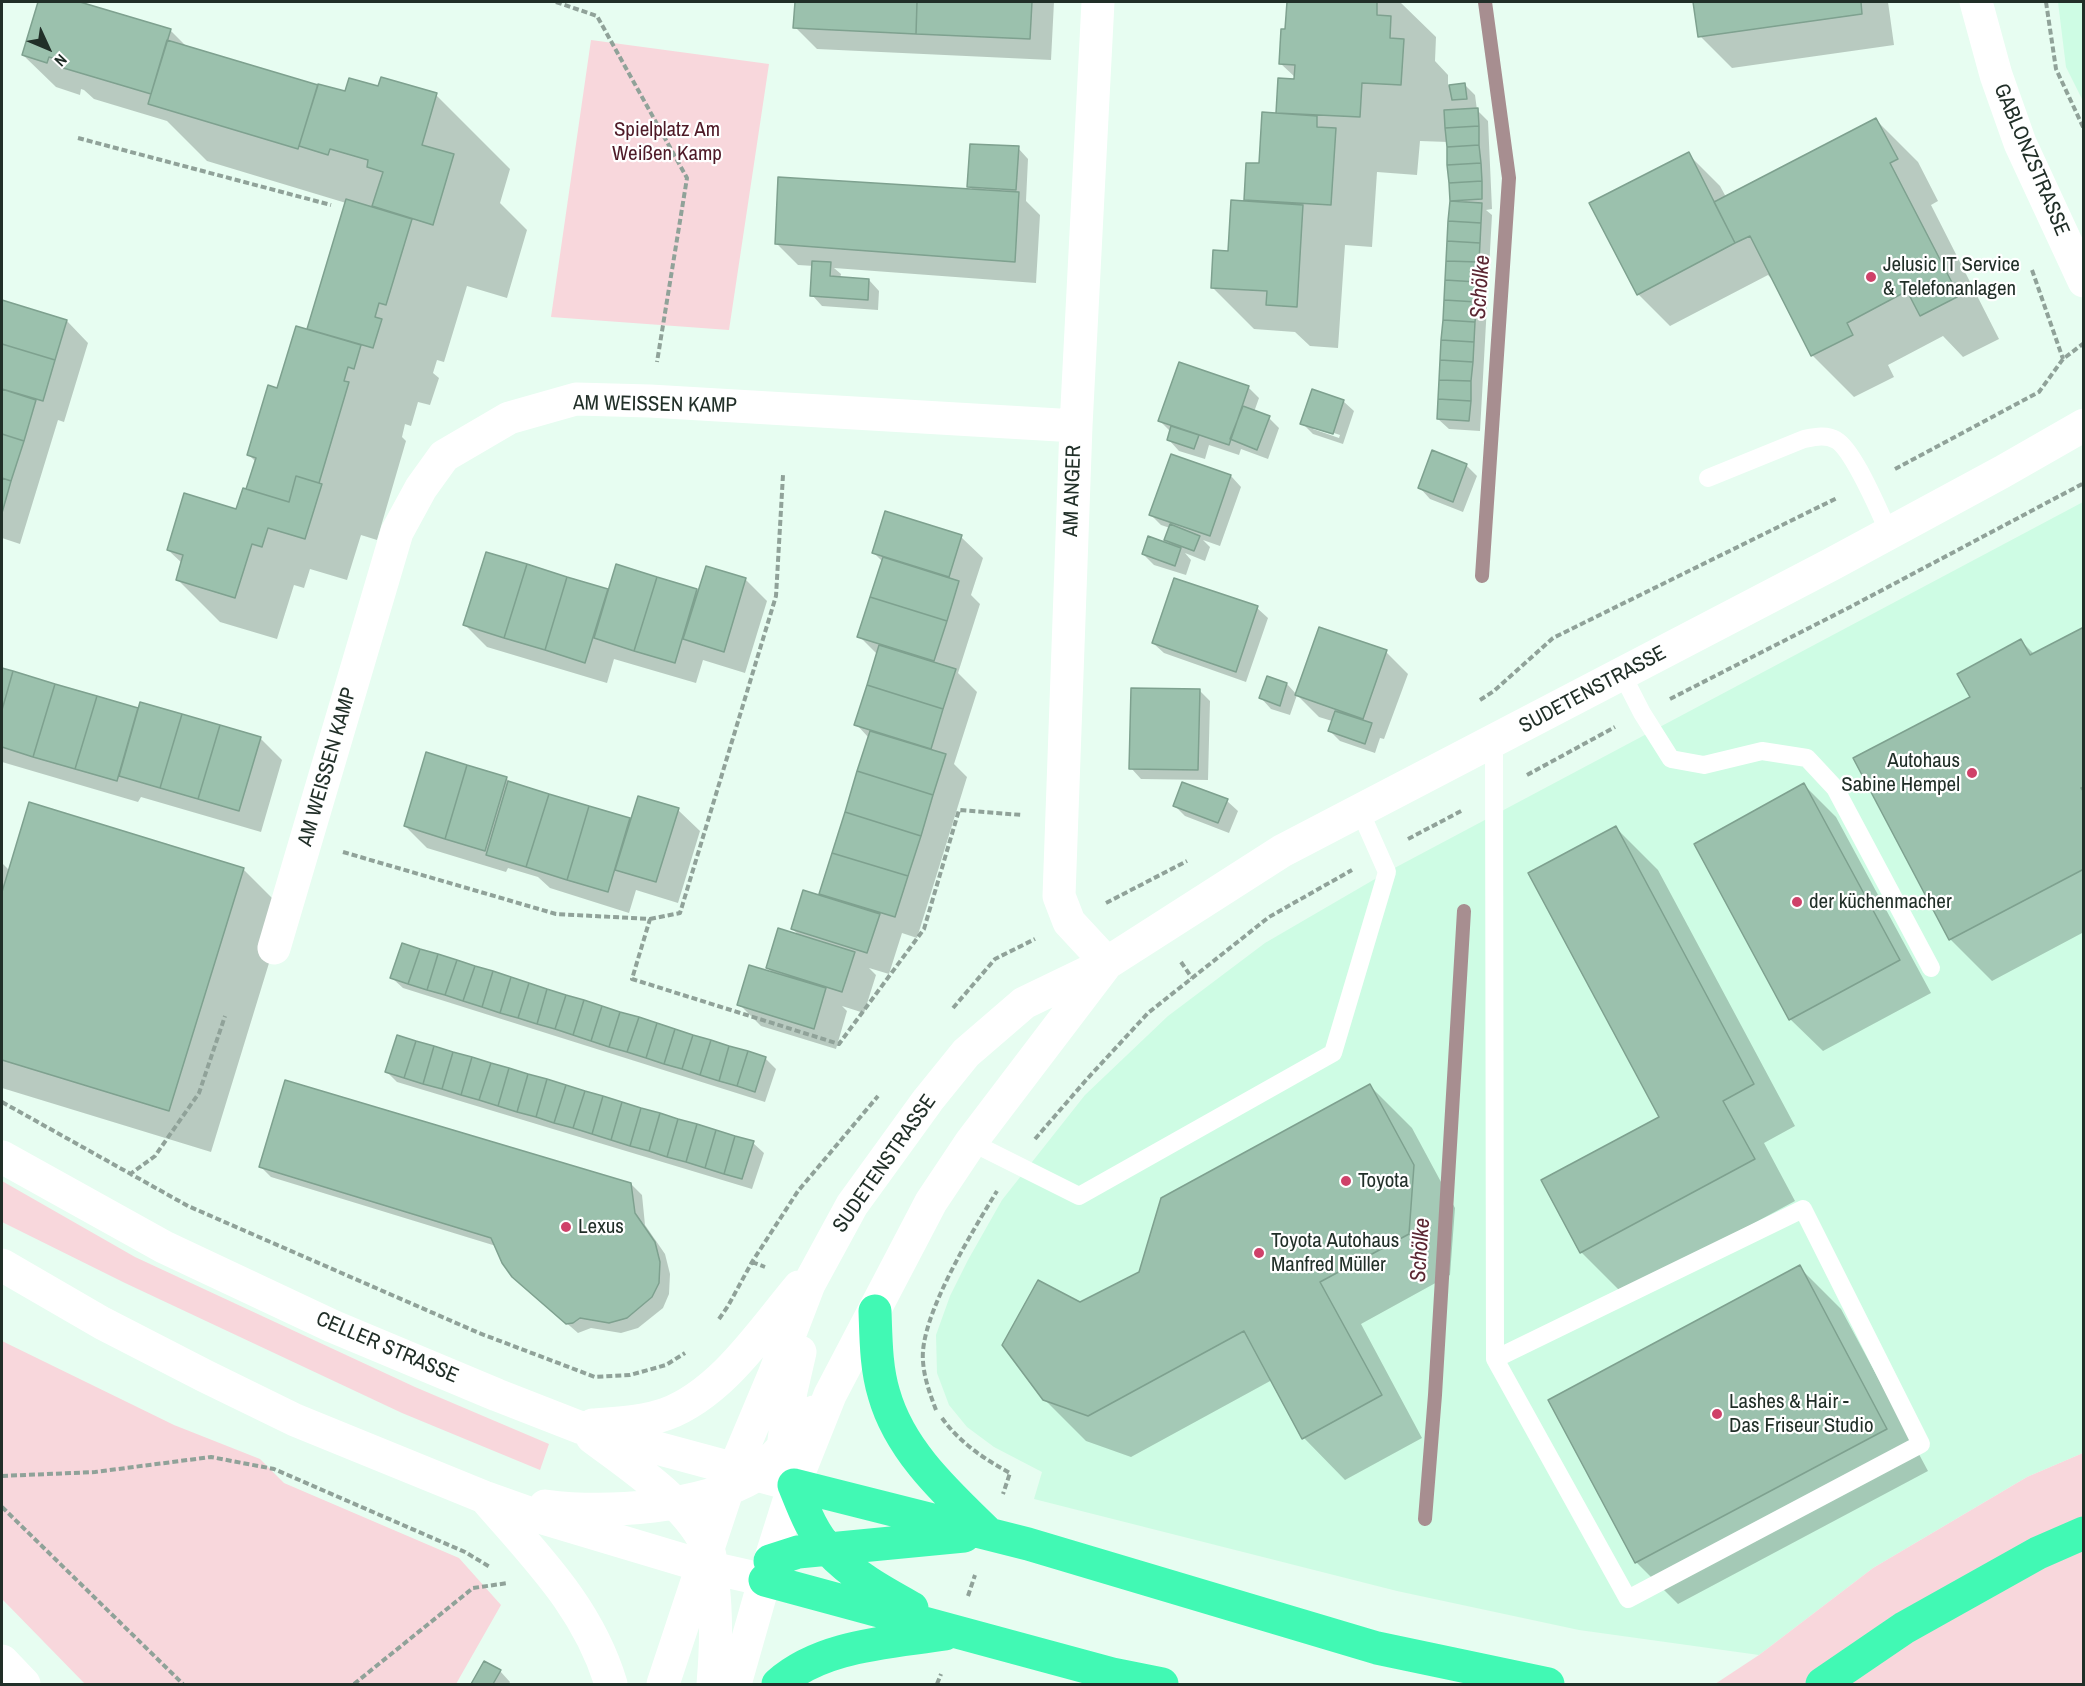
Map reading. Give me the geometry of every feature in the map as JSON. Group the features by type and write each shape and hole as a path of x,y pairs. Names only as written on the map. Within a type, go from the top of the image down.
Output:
{"highway":[{"path":"874,1311 883,1391 891,1415 919,1460 951,1498 989,1534"},
{"path":"794,1485 1050,1550 1377,1648 1548,1684"},
{"path":"794,1485 807,1517 827,1549 856,1574 890,1596 956,1632"},
{"path":"1822,1684 1904,1628 2038,1553 2084,1533"},
{"path":"761,1572 798,1552 989,1534"},
{"path":"761,1572 956,1632 1112,1674 1162,1684"},
{"path":"778,1684 792,1672 820,1658 862,1647 956,1632"}],"street":[{"name":"AM ANGER","path":"1098,2 1076,426 1059,896 1069,922 1107,963"},
{"name":"GABLONZSTRASSE","path":"1976,2 1996,75 2020,143 2084,281"},
{"name":"AM WEISSEN KAMP","path":"274,948 397,532 421,488 444,456 509,418 576,399 650,401 1076,426"},
{"name":"SUDETENSTRASSE","path":"663,1684 809,1284 852,1205 928,1100 966,1053 1023,1003 1107,963 1282,851 1890,532 2084,425"},
{"name":"SUDETENSTRASSE","path":"735,1684 761,1572 830,1395 931,1202 971,1142 1107,963"},
{"name":"CELLER STRASSE","path":"2,1157 165,1247 321,1321 579,1427 740,1478 794,1485"},
{"path":"579,1427 664,1414 704,1392 725,1376 822,1261"},
{"path":"794,1485 783,1447 791,1391 822,1261"},
{"path":"2,1265 102,1323 295,1420 484,1497 546,1519 708,1562 761,1572"},
{"path":"484,1497 550,1506 605,1509 674,1504 740,1478 783,1447 830,1395"},
{"path":"579,1427 659,1489 691,1521 708,1562 717,1615 713,1684"},
{"path":"484,1497 559,1584 586,1622 611,1684"},
{"path":"663,1684 717,1615 761,1572"},
{"path":"2,1661 24,1684"}],"lane":[{"path":"1707,478 1804,439 1819,436 1836,440 1848,452 1890,532"},
{"path":"1622,674 1642,713 1671,759 1704,765 1762,751 1807,758 1835,788 1931,968"},
{"path":"1494,741 1495,1359 1629,1599 1921,1444 1803,1209 1495,1359"},
{"path":"971,1142 1079,1196 1333,1053 1387,872 1360,811"}],"path":[{"path":"555,2 597,16 687,178 650,401"},
{"path":"2046,2 2056,69 2084,129"},
{"path":"78,138 331,205"},
{"path":"1475,703 1494,691 1553,638 1865,484 2039,392 2063,359 2084,344"},
{"path":"306,841 556,914 650,920 680,913 776,596 783,475"},
{"path":"650,920 632,979 839,1044 924,929 959,810 1061,819"},
{"path":"951,1011 995,959 1195,858"},
{"path":"129,1175 155,1156 199,1093 225,1016"},
{"path":"714,1325 798,1191 882,1092"},
{"path":"2,1102 188,1206 479,1333 595,1377 630,1375 666,1365 691,1350"},
{"path":"2,1476 95,1472 200,1458 222,1459 274,1469 465,1552 495,1570"},
{"path":"937,1684 1010,1473"},
{"path":"2,1507 183,1684"},
{"path":"354,1684 473,1588 515,1582 505,1576"}],"shaded area":[{"path":"2058,2 2083,2 2083,101 2066,67"},
{"path":"2083,502 2083,1453 2027,1477 1873,1568 1759,1655 1579,1630 1397,1591 1034,1499 1042,1472 994,1447 967,1427 949,1405 937,1373 936,1335 950,1296 968,1260 1002,1200 1085,1095 1168,1016 1265,943 1387,872"}],"green space":[{"name":"Spielplatz Am Weißen Kamp","path":"591,40 769,64 729,330 551,317"},
{"path":"2,1181 135,1257 415,1387 549,1444 540,1470 402,1413 125,1283 2,1222"},
{"path":"2,1341 174,1425 260,1459 284,1483 459,1558 501,1605 456,1684 85,1684 2,1599"},
{"path":"2083,1453 2083,1684 1715,1684 1759,1655 1873,1568 2027,1477"}],"building":[{"path":"38,2 80,2 171,29 151,94 60,67 62,61 49,57 47,63 22,55"},
{"path":"795,2 917,2 916,34 793,28"},
{"path":"917,2 1032,2 1030,39 916,34"},
{"path":"1287,2 1377,2 1377,15 1391,16 1390,38 1404,39 1401,85 1362,83 1360,117 1276,113 1278,78 1294,79 1295,65 1279,64 1281,29 1285,29"},
{"path":"1693,2 1861,2 1862,14 1698,37"},
{"path":"167,40 318,85 298,149 148,104"},
{"path":"381,77 437,93 422,145 454,154 433,225 372,206 383,172 367,167 368,160 330,149 328,155 299,146 318,84 345,91 349,78 378,86"},
{"path":"1465,83 1467,99 1452,100 1449,85"},
{"path":"1478,108 1479,126 1445,128 1444,110"},
{"path":"1262,112 1317,116 1317,127 1336,128 1331,205 1244,200 1246,163 1259,163"},
{"path":"1876,118 1898,159 1890,163 1959,296 1920,316 1907,291 1847,323 1853,335 1811,356 1750,236 1735,243 1714,202"},
{"path":"1479,126 1479,145 1447,147 1445,128"},
{"path":"970,144 1019,146 1016,190 967,187"},
{"path":"1479,145 1481,163 1447,165 1447,147"},
{"path":"1689,152 1735,243 1637,295 1589,203"},
{"path":"1481,163 1482,181 1449,183 1447,165"},
{"path":"778,177 1019,192 1015,262 775,244"},
{"path":"1482,181 1482,199 1450,201 1449,183"},
{"path":"346,199 412,219 386,305 379,303 375,317 382,319 373,348 307,329"},
{"path":"1231,200 1303,205 1297,307 1266,305 1267,291 1211,288 1213,250 1228,251"},
{"path":"1450,201 1482,203 1481,223 1448,221"},
{"path":"1448,221 1481,223 1480,243 1447,241"},
{"path":"1447,241 1480,243 1479,262 1446,261"},
{"path":"812,261 831,262 830,276 869,279 868,300 810,296"},
{"path":"1446,261 1479,262 1477,282 1445,280"},
{"path":"1445,280 1477,282 1477,302 1444,300"},
{"path":"2,300 67,320 55,360 2,344"},
{"path":"1444,300 1477,302 1475,322 1443,320"},
{"path":"1443,320 1475,322 1474,342 1441,340"},
{"path":"296,326 361,345 354,369 348,367 344,381 349,382 319,483 296,476 289,502 246,489 256,458 247,455 268,385 277,388"},
{"path":"1441,340 1474,342 1473,362 1440,360"},
{"path":"2,344 55,360 43,401 2,389"},
{"path":"1440,360 1473,362 1471,381 1439,380"},
{"path":"1179,362 1249,386 1229,445 1158,421"},
{"path":"1439,380 1471,381 1471,401 1438,399"},
{"path":"2,389 36,400 24,441 2,434"},
{"path":"1312,389 1344,400 1333,434 1300,424"},
{"path":"1438,399 1471,401 1469,421 1437,419"},
{"path":"1243,406 1270,416 1257,450 1230,439"},
{"path":"1171,426 1199,435 1194,449 1167,440"},
{"path":"2,434 24,441 11,481 2,478"},
{"path":"1432,450 1467,464 1453,502 1418,488"},
{"path":"1171,454 1231,475 1210,536 1149,515"},
{"path":"296,476 322,484 305,539 268,528 262,547 252,544 235,598 176,580 183,555 167,550 184,493 236,509 243,488 289,502"},
{"path":"2,478 11,481 2,513"},
{"path":"885,511 962,535 949,577 872,553"},
{"path":"1170,524 1200,536 1194,551 1164,540"},
{"path":"1148,536 1181,548 1175,566 1142,554"},
{"path":"486,552 527,564 504,638 463,625"},
{"path":"883,557 959,581 947,621 870,597"},
{"path":"527,564 567,577 545,650 504,638"},
{"path":"616,564 657,577 634,651 594,638"},
{"path":"706,566 746,578 724,652 683,639"},
{"path":"567,577 608,589 585,663 545,650"},
{"path":"657,577 697,589 675,663 634,651"},
{"path":"1174,578 1258,606 1236,672 1152,643"},
{"path":"870,597 947,621 934,661 857,637"},
{"path":"1319,627 1387,650 1363,719 1295,695"},
{"name":"Autohaus Sabine Hempel","path":"2084,627 2084,787 2081,788 2084,792 2084,869 1949,940 1853,758 1970,697 1957,674 2021,639 2030,655"},
{"path":"879,645 956,669 943,709 867,685"},
{"path":"2,668 13,671 2,710"},
{"path":"13,671 55,684 33,757 2,747 2,710"},
{"path":"1267,676 1287,683 1280,706 1259,698"},
{"path":"55,684 97,696 75,769 33,757"},
{"path":"867,685 943,709 931,749 854,725"},
{"path":"1131,688 1200,689 1198,770 1129,769"},
{"path":"97,696 138,708 117,781 75,769"},
{"path":"140,702 182,714 160,788 119,776"},
{"path":"1335,711 1372,723 1365,744 1328,731"},
{"path":"182,714 220,725 198,799 160,788"},
{"path":"220,725 261,737 239,811 198,799"},
{"path":"870,731 946,754 933,795 857,771"},
{"path":"426,752 467,765 445,839 404,826"},
{"path":"467,765 507,777 485,851 445,839"},
{"path":"857,771 933,795 921,836 845,812"},
{"path":"508,781 549,794 526,867 486,855"},
{"path":"1182,782 1228,799 1218,823 1173,806"},
{"name":"der küchenmacher","path":"1804,783 1900,960 1789,1020 1694,844"},
{"path":"549,794 589,806 567,880 526,867"},
{"path":"638,796 679,808 656,882 615,870"},
{"path":"29,802 244,868 169,1111 2,1060 2,892"},
{"path":"589,806 630,818 608,892 567,880"},
{"path":"845,812 921,836 908,876 832,853"},
{"path":"1616,826 1754,1084 1723,1101 1755,1159 1580,1253 1541,1180 1659,1117 1528,873"},
{"path":"832,853 908,876 895,917 819,894"},
{"path":"803,890 880,914 867,953 791,929"},
{"path":"778,928 855,952 842,992 766,968"},
{"path":"402,943 420,949 408,984 390,978"},
{"path":"420,949 438,954 427,990 408,984"},
{"path":"438,954 457,960 445,995 427,990"},
{"path":"457,960 475,966 463,1001 445,995"},
{"path":"749,965 826,988 814,1029 737,1005"},
{"path":"475,966 493,971 482,1007 463,1001"},
{"path":"493,971 511,977 500,1013 482,1007"},
{"path":"511,977 529,983 518,1018 500,1013"},
{"path":"529,983 547,989 537,1024 518,1018"},
{"path":"547,989 566,995 555,1029 537,1024"},
{"path":"566,995 584,1000 573,1035 555,1029"},
{"path":"584,1000 602,1006 591,1041 573,1035"},
{"path":"602,1006 620,1012 609,1047 591,1041"},
{"path":"620,1012 639,1017 627,1052 609,1047"},
{"path":"639,1017 657,1023 646,1058 627,1052"},
{"path":"657,1023 675,1029 664,1064 646,1058"},
{"path":"675,1029 693,1035 682,1069 664,1064"},
{"path":"397,1035 416,1041 404,1078 385,1072"},
{"path":"693,1035 711,1040 700,1075 682,1069"},
{"path":"711,1040 729,1046 719,1081 700,1075"},
{"path":"416,1041 434,1046 423,1084 404,1078"},
{"path":"434,1046 453,1052 442,1089 423,1084"},
{"path":"729,1046 748,1051 737,1086 719,1081"},
{"path":"748,1051 766,1057 755,1092 737,1086"},
{"path":"453,1052 472,1057 461,1095 442,1089"},
{"path":"472,1057 491,1063 479,1100 461,1095"},
{"path":"491,1063 509,1068 498,1106 479,1100"},
{"path":"509,1068 528,1074 517,1112 498,1106"},
{"path":"528,1074 547,1079 536,1117 517,1112"},
{"path":"547,1079 566,1085 554,1123 536,1117"},
{"path":"285,1080 631,1183 635,1213 655,1242 660,1262 659,1283 652,1297 627,1318 609,1323 580,1318 573,1323 566,1324 512,1277 502,1263 491,1238 259,1167"},
{"name":"Toyota Autohaus Manfred Müller","path":"1370,1084 1414,1165 1409,1234 1320,1282 1382,1395 1302,1439 1244,1331 1088,1416 1043,1400 1002,1345 1038,1280 1080,1302 1139,1272 1161,1198"},
{"path":"566,1085 585,1091 573,1128 554,1123"},
{"path":"585,1091 603,1096 592,1134 573,1128"},
{"path":"603,1096 622,1102 611,1140 592,1134"},
{"path":"622,1102 641,1108 630,1146 611,1140"},
{"path":"641,1108 660,1113 649,1151 630,1146"},
{"path":"660,1113 678,1119 667,1157 649,1151"},
{"path":"678,1119 697,1124 686,1162 667,1157"},
{"path":"697,1124 716,1130 705,1168 686,1162"},
{"path":"716,1130 735,1136 724,1174 705,1168"},
{"path":"735,1136 754,1141 742,1179 724,1174"},
{"name":"Lashes & Hair - Das Friseur Studio","path":"1800,1265 1887,1429 1635,1563 1548,1400"},
{"path":"484,1661 501,1670 493,1684 471,1684"}],"waterway":[{"name":"Schölke","path":"1482,576 1509,178 1485,2"},
{"name":"Schölke","path":"1425,1519 1435,1395 1464,911"}],"place":[{"name":"Jelusic IT Service & Telefonanlagen","path":"1871,277"},
{"name":"Autohaus Sabine Hempel","path":"1972,773"},
{"name":"der küchenmacher","path":"1797,902"},
{"name":"Toyota","path":"1346,1181"},
{"name":"Lexus","path":"566,1227"},
{"name":"Toyota Autohaus Manfred Müller","path":"1259,1253"},
{"name":"Lashes & Hair - Das Friseur Studio","path":"1717,1414"}]}
